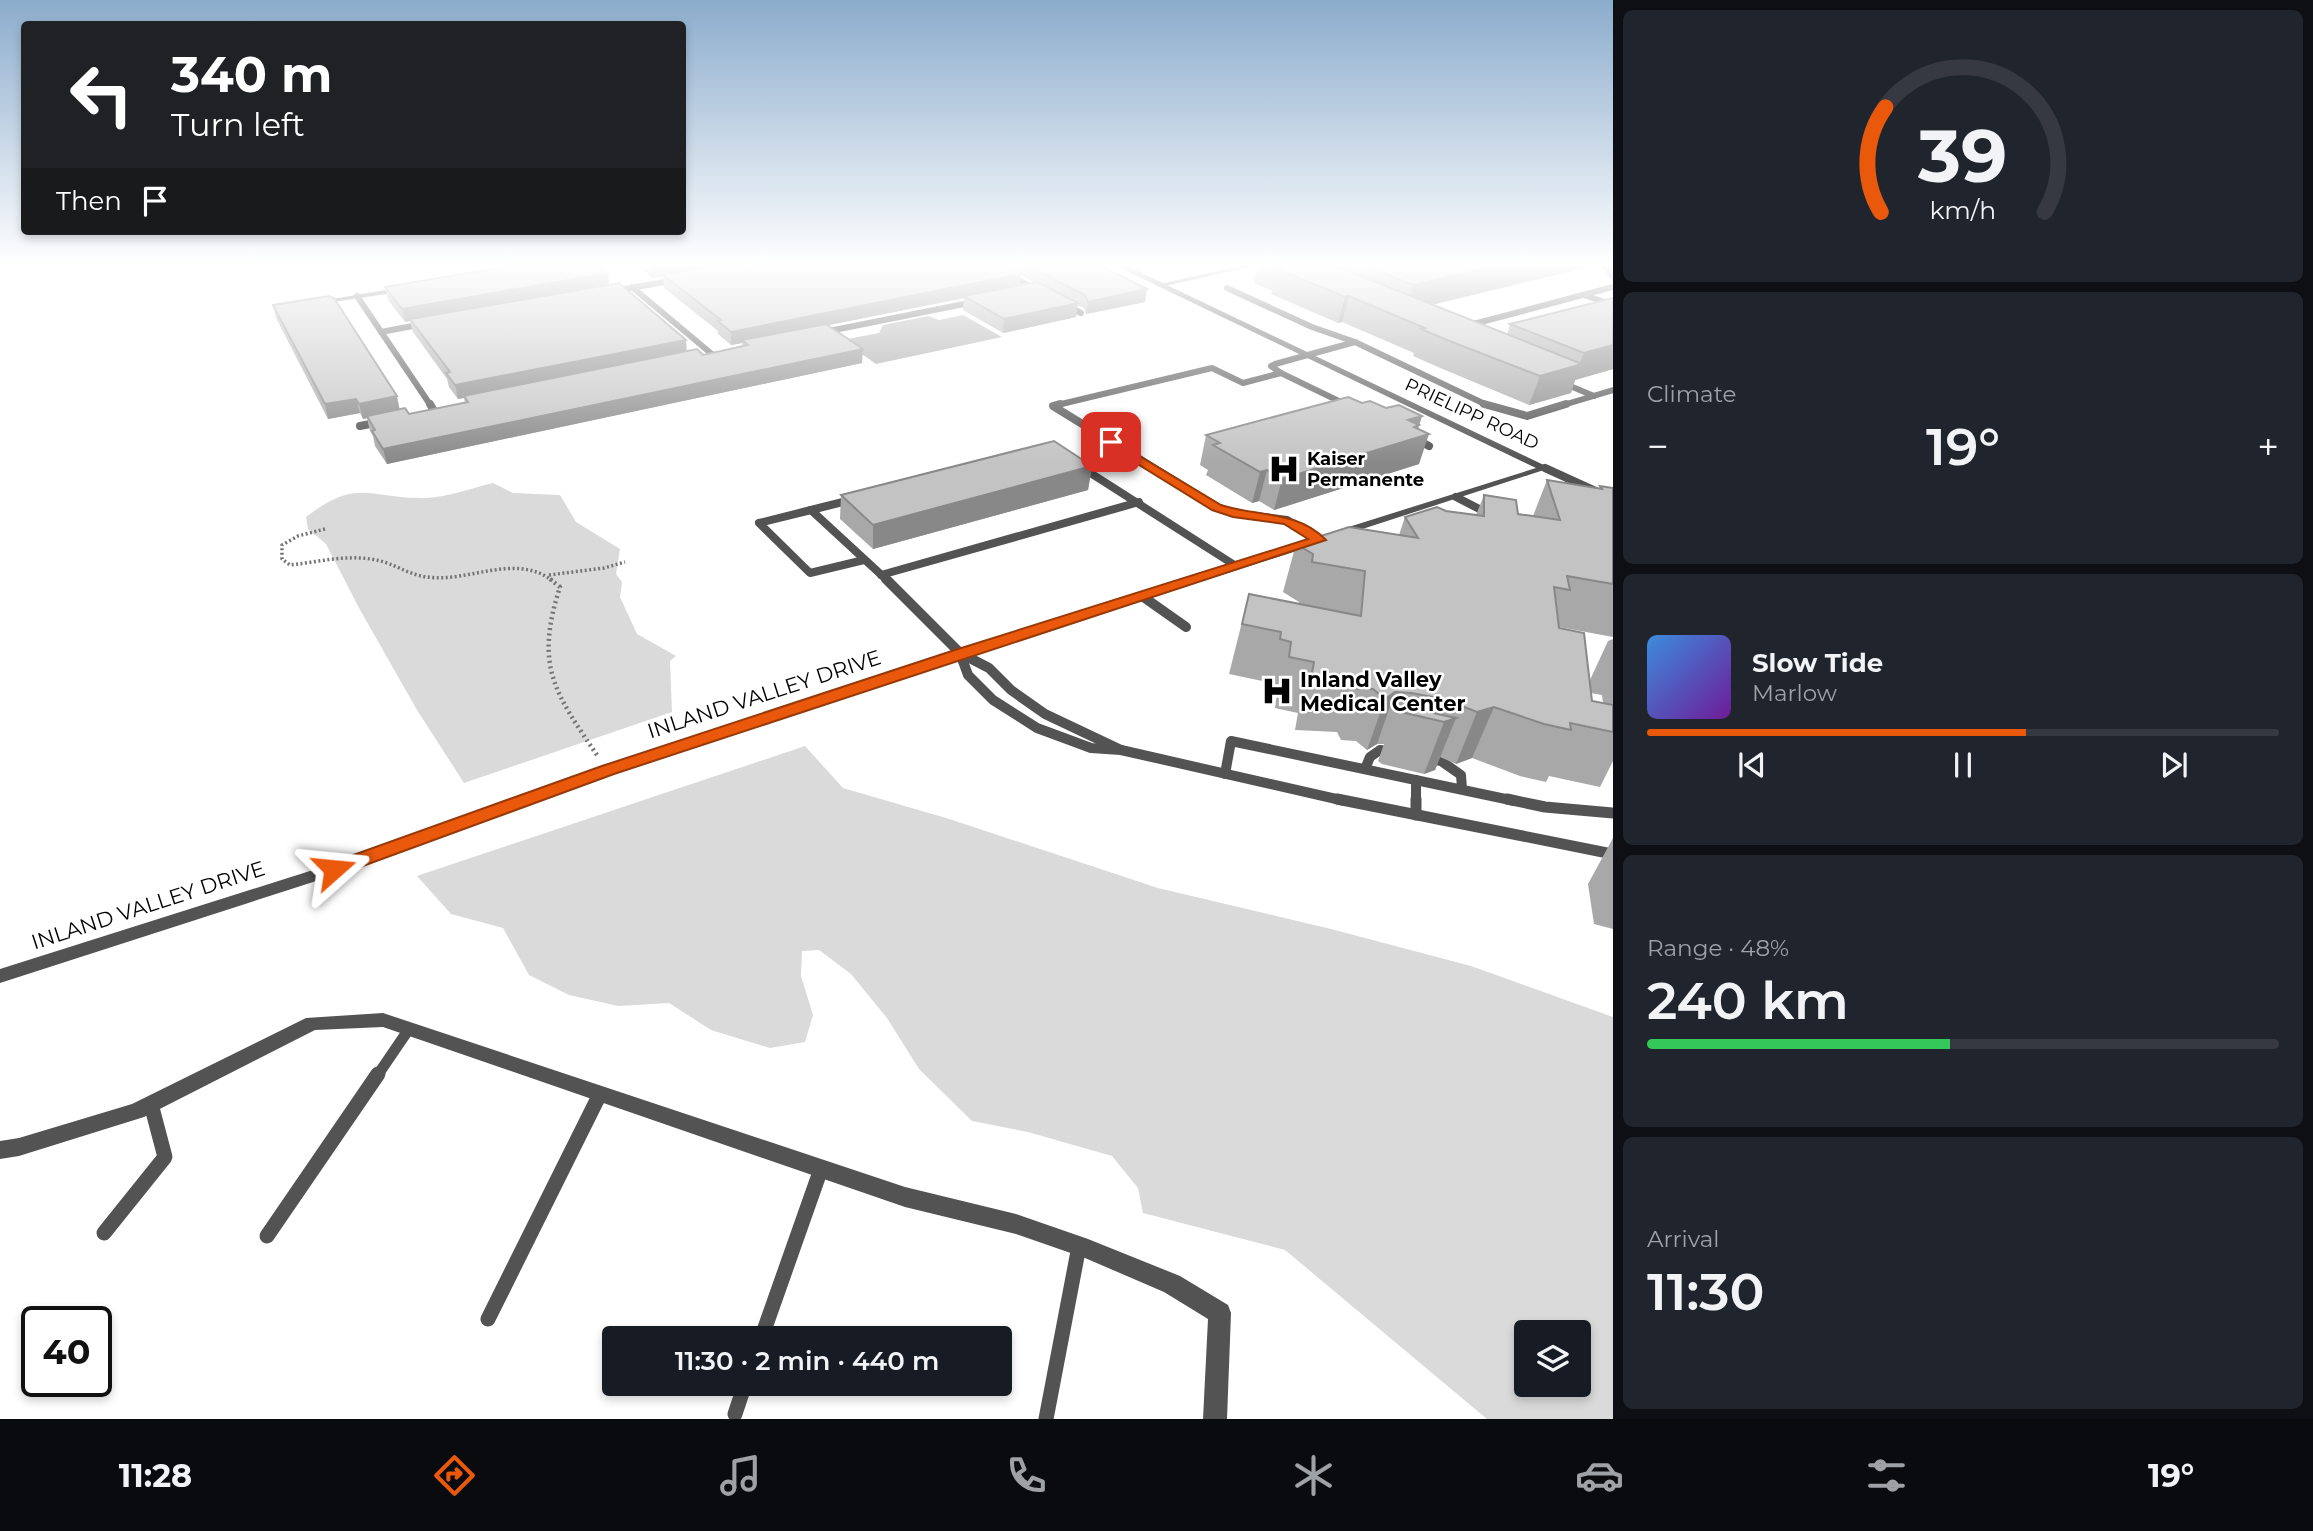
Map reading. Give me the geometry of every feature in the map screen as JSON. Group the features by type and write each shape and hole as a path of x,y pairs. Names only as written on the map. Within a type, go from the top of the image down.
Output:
{"street":[{"name":"PRIELIPP ROAD","path":"1257,331 1545,468"},
{"name":"INLAND VALLEY DRIVE","path":"0,976 360,861 608,770 960,653 1236,566 1316,544 1545,468"},
{"path":"0,1150 19,1147 137,1111 313,1023 383,1020 905,1197 1016,1224 1172,1284 1220,1313 1215,1419"}],"lane":[{"path":"386,331 381,332 434,411"},
{"path":"685,331 713,355"},
{"path":"821,333 830,331"},
{"path":"1324,331 1355,342 1485,405 1527,416 1613,390"},
{"path":"1355,342 1271,366 1360,411"},
{"path":"699,358 726,352"},
{"path":"1281,373 1243,383 1212,368 1054,406 1217,508 1233,513 1287,520 1316,544"},
{"path":"1557,380 1595,396"},
{"path":"421,414 447,409"},
{"path":"360,426 384,421"},
{"path":"1406,434 1429,446"},
{"path":"1071,461 1236,566"},
{"path":"1545,468 1613,499"},
{"path":"1456,497 1501,521"},
{"path":"863,498 759,523 810,573 864,559"},
{"path":"881,575 1139,502"},
{"path":"811,510 960,653 989,668 1012,690 1045,714 1121,750"},
{"path":"1142,596 1186,627"},
{"path":"960,653 968,675 993,700 1012,714 1064,740 1091,748 1121,750 1416,815 1613,854"},
{"path":"1225,774 1231,741 1545,807 1613,813"},
{"path":"1364,769 1370,757 1380,750 1407,754"},
{"path":"1418,756 1441,761 1461,775 1462,789"},
{"path":"1416,780 1416,815"},
{"path":"267,1237 409,1029"},
{"path":"488,1319 600,1094"},
{"path":"104,1233 165,1157 151,1104"},
{"path":"766,1326 821,1169"},
{"path":"1046,1419 1079,1246"},
{"path":"735,1413 741,1396"}],"path":[{"path":"325,529 298,536 282,545 282,559 290,565 373,560 425,577 448,577 507,568 530,568 548,575 560,587 551,609 545,640 555,691 608,770"},
{"path":"548,575 604,568 625,562"}],"shaded area":[{"path":"992,331 1002,337 876,364 842,340 879,333"},
{"path":"493,483 513,493 560,495 576,522 620,549 616,574 622,582 620,597 637,634 676,656 670,661 672,712 464,783 417,710 326,544 308,529 306,517 339,497 352,494 432,498"},
{"path":"805,746 843,788 946,818 1158,888 1471,966 1613,1017 1613,1419 1487,1419 1285,1250 1143,1213 1138,1188 1112,1156 1028,1132 972,1121 919,1069 887,1018 851,974 819,950 802,951 801,976 813,1015 805,1042 770,1048 711,1030 669,1003 618,1006 569,995 529,975 503,928 451,914 417,876"}],"building":[{"path":"287,331 355,331 397,396 359,404 356,399 325,404"},
{"path":"419,331 676,331 686,340 455,385 446,373 450,372"},
{"path":"788,331 837,331 863,349 383,449 367,416 405,408 409,414 468,402 464,396 468,395 697,349 703,355 748,345 742,340"},
{"path":"1426,331 1500,331 1582,364 1540,376"},
{"path":"1528,331 1613,331 1613,345 1584,353"},
{"path":"1348,397 1362,403 1370,401 1386,408 1399,405 1422,416 1408,420 1419,425 1414,427 1429,434 1282,479 1267,470 1260,472 1213,445 1220,443 1206,435"},
{"path":"1054,441 1092,466 873,525 841,495"},
{"path":"1547,480 1602,489 1600,486 1613,488 1613,584 1567,576 1570,590 1554,587 1559,628 1584,633 1592,701 1613,705 1613,732 1570,723 1571,730 1494,707 1477,712 1444,699 1411,693 1395,692 1385,699 1373,689 1358,689 1354,681 1311,678 1314,662 1289,657 1291,642 1280,639 1281,632 1242,624 1249,594 1361,616 1365,571 1312,562 1313,554 1296,544 1349,527 1418,538 1405,517 1437,507 1446,511 1484,516 1484,495 1516,500 1518,514 1560,520"},
{"path":"1401,706 1456,718 1444,722 1401,712 1397,709"}],"place":[{"name":"Kaiser Permanente","path":"1284,469"},
{"name":"Inland Valley Medical Center","path":"1277,691"}],"route":[{"path":"334,869 608,770 960,653 1319,540 1287,520 1261,518 1217,508 1111,442"}]}
